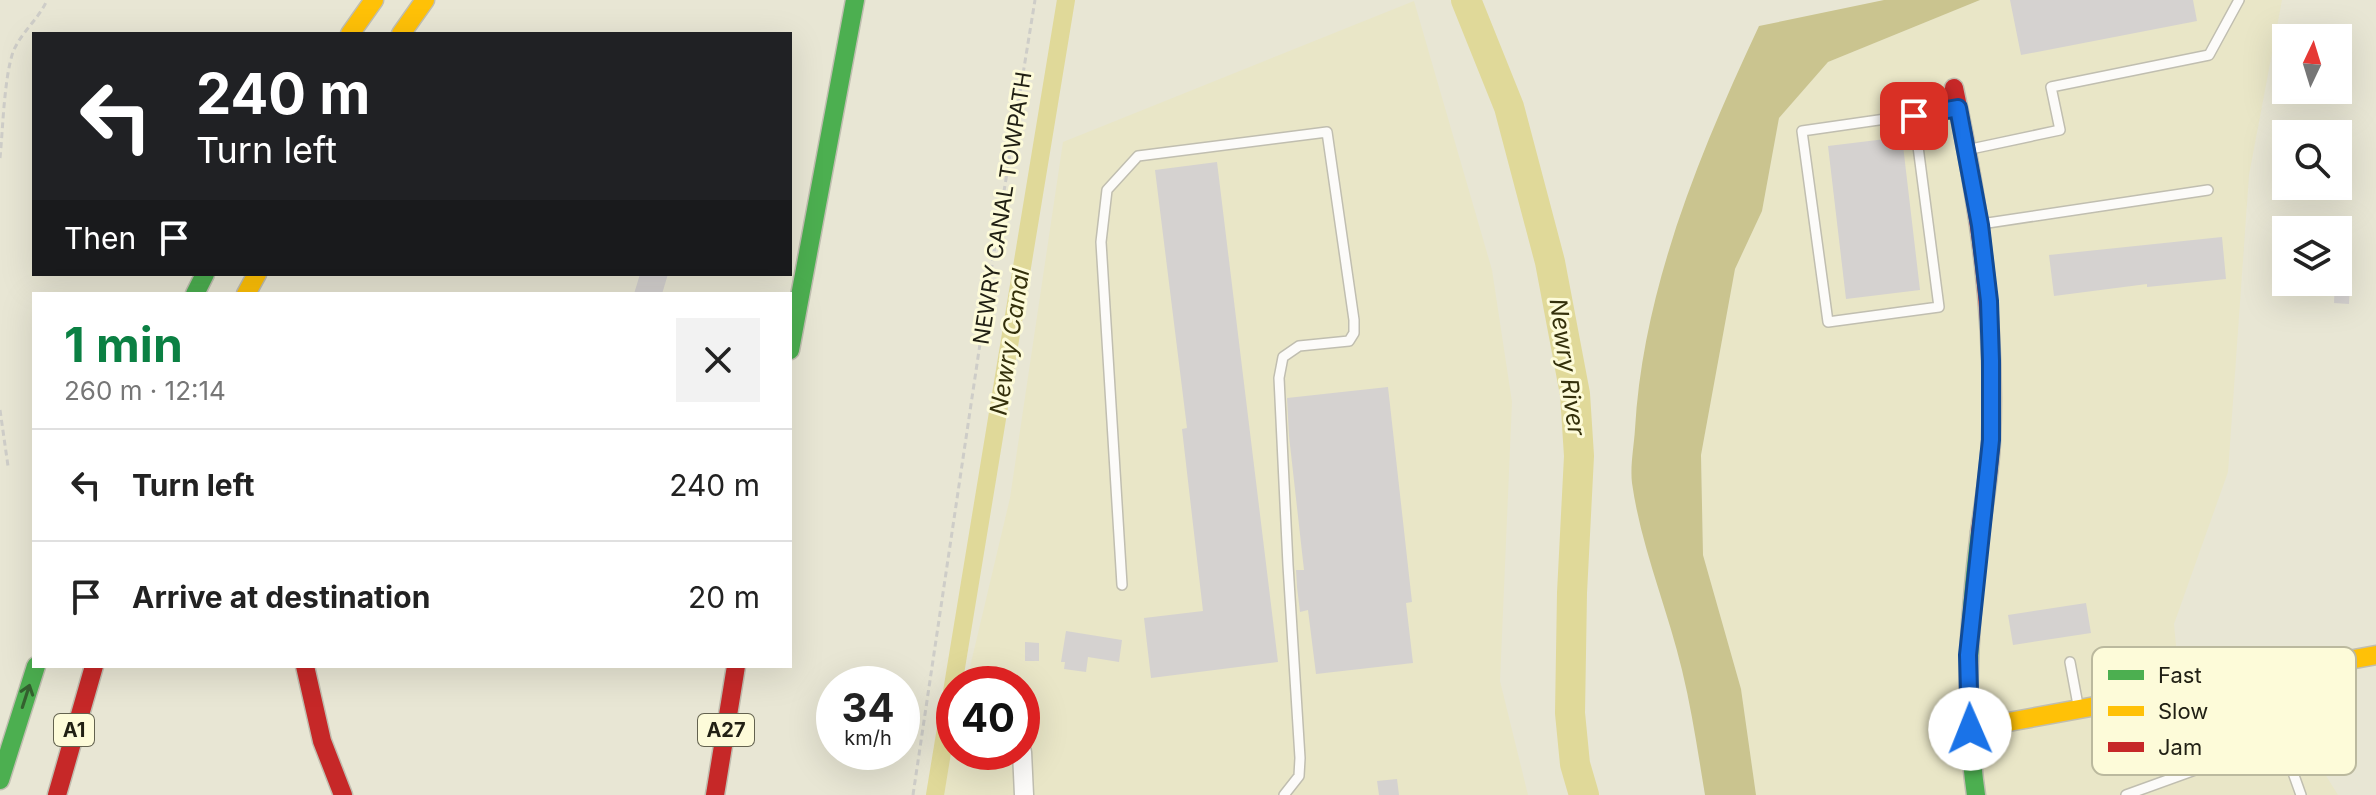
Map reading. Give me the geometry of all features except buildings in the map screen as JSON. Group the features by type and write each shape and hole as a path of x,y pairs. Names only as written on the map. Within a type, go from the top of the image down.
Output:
{"main road":[{"path":"351,32 374,0"},
{"path":"402,32 425,0"},
{"path":"792,339 855,0"},
{"path":"1954,88 1980,225 1989,301 1991,440 1968,655 1976,795"},
{"path":"2356,659 2376,655"},
{"name":"A1","path":"0,780 35,668"},
{"name":"A1","path":"57,795 93,668"},
{"path":"305,668 322,741 343,795"},
{"name":"A27","path":"715,795 736,668"},
{"path":"1970,729 2092,707"}],"street":[{"path":"1023,770 1024,795"}],"lane":[{"path":"1967,149 2060,130 2051,87 2209,55 2239,0"},
{"path":"1914,116 1939,307 1828,322 1802,131 1958,108"},
{"path":"1122,585 1101,242 1107,190 1138,156 1327,132 1354,333 1349,341 1299,346 1283,357 1279,378 1300,758 1299,776 1284,795"},
{"path":"1980,225 2208,190"},
{"path":"2070,662 2079,709"},
{"path":"2126,795 2181,775"},
{"path":"2294,775 2301,795"}],"path":[{"path":"0,158 14,51 47,0"},
{"name":"NEWRY CANAL TOWPATH","path":"913,795 988,290 1035,0"},
{"path":"0,410 8,466"}],"shaded area":[{"path":"1884,0 1980,0 1828,62 1779,118 1762,211 1735,269 1701,455 1703,555 1741,689 1756,795 1705,795 1682,670 1642,530 1632,483 1640,377 1649,325 1662,273 1696,172 1759,26"},
{"path":"1980,0 2282,0 2277,24 2272,24 2272,53 2249,175 2228,472 2174,624 2176,647 2092,647 2092,775 2326,775 2338,795 1756,795 1741,689 1703,555 1701,455 1735,269 1762,211 1779,118 1828,62"},
{"path":"1414,1 1492,270 1512,402 1500,681 1528,795 944,795 948,770 1040,770 1040,666 970,666 1010,498 1063,142"}],"waterway":[{"name":"Newry Canal","path":"935,795 1066,0"},
{"name":"Newry River","path":"1466,0 1509,107 1550,262 1575,394 1579,456 1570,713 1575,764 1584,795"}],"traffic: fast":[{"path":"792,339 855,0"},
{"path":"196,292 204,276"},
{"path":"1976,795 1970,728 1969,663 1980,532"},
{"path":"0,780 35,668"}],"traffic: slow":[{"path":"351,32 374,0"},
{"path":"402,32 425,0"},
{"path":"247,292 256,276"},
{"path":"2356,659 2376,655"},
{"path":"1970,729 2092,707"}],"traffic: jam":[{"path":"1954,88 1978,219 1991,352 1990,452 1980,532"},
{"path":"57,795 93,668"},
{"path":"305,668 322,741 343,795"},
{"path":"715,795 736,668"}],"route":[{"path":"1914,116 1958,108 1976,199 1989,301 1991,440 1968,655 1970,729"}]}
